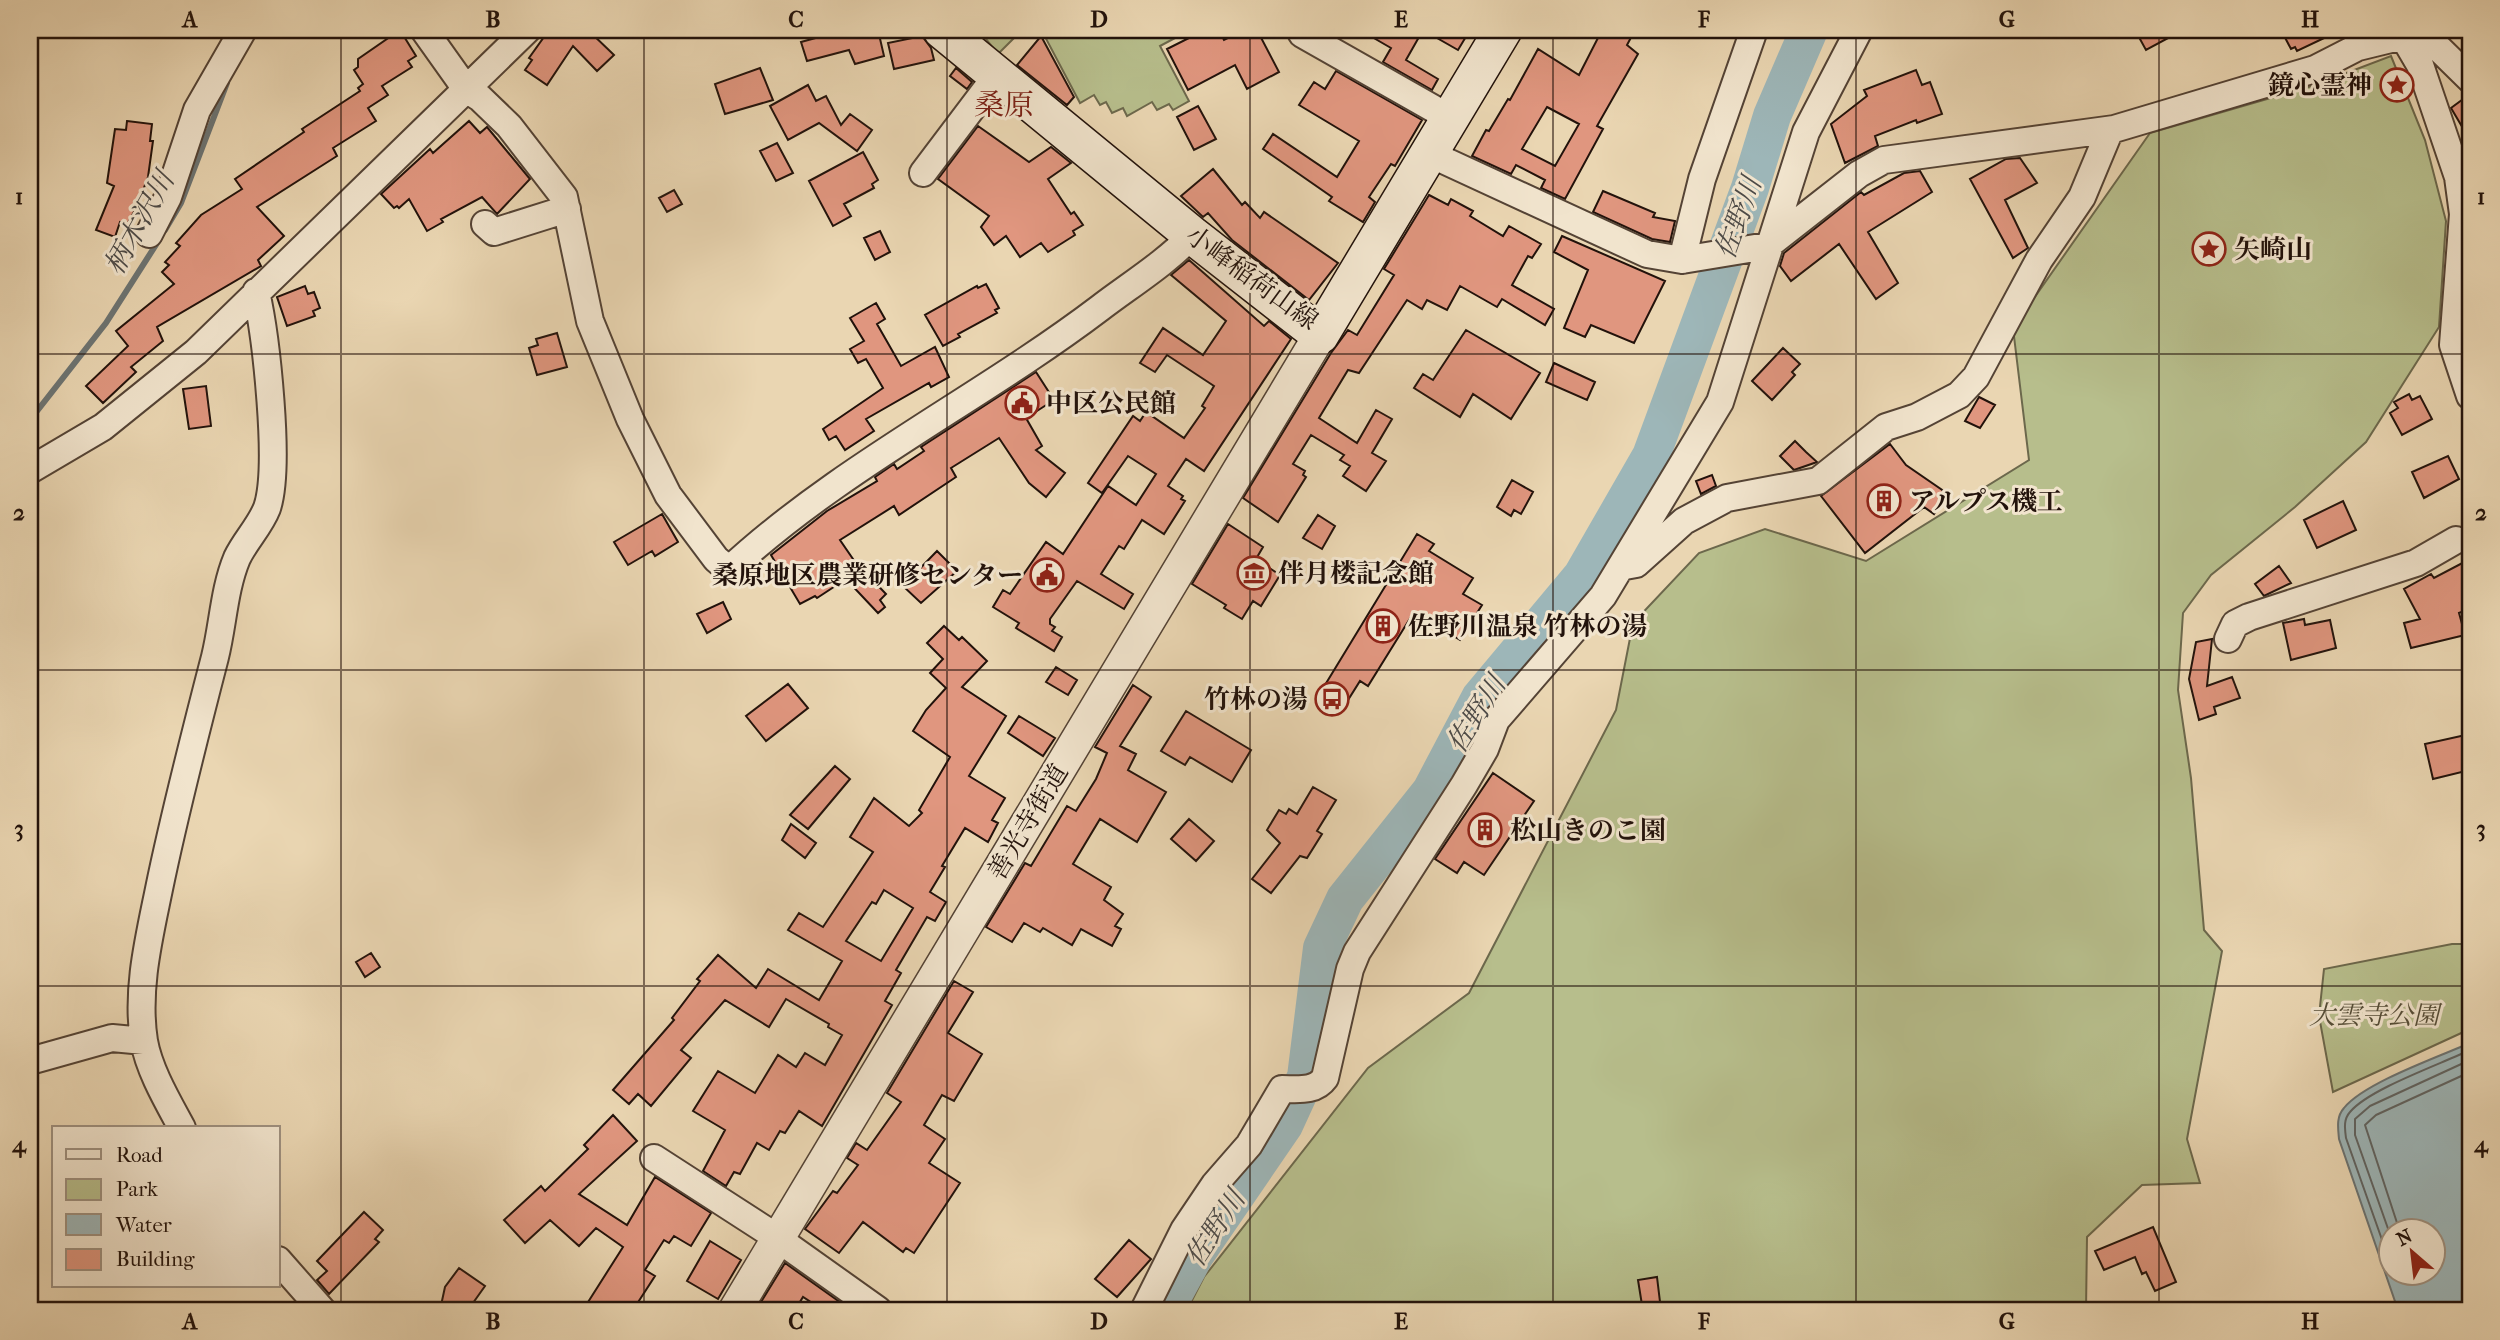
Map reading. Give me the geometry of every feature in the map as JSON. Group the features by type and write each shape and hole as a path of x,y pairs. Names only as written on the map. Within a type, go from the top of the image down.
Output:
{"main road":[{"name":"小峰稲荷山線","path":"942,30 1192,235 1320,335 1503,30"}],"street":[{"path":"149,234 168,197 197,110 243,30"},
{"path":"424,30 466,89 480,98 509,126 564,197 590,321 641,444 667,495 716,559 729,570 763,538 888,451 1044,350 1182,246 1192,235"},
{"path":"30,470 103,427 196,352 527,30"},
{"path":"1300,30 1302,34 1450,118"},
{"path":"1685,260 1702,179 1754,30"},
{"path":"1144,1310 1184,1230 1214,1184 1249,1145 1282,1089 1311,1089 1320,1086 1325,1078 1350,969 1357,952 1464,785 1485,749 1496,720 1603,596 1720,402 1763,248 1806,132 1859,30"},
{"path":"1428,153 1647,254 1685,260 1763,248 1859,174 1884,160 2110,130 2315,69 2358,47 2412,32"},
{"path":"2412,32 2470,79"},
{"path":"2412,32 2420,65 2458,177 2463,214 2453,345 2470,396"},
{"path":"923,173 998,75"},
{"path":"1622,566 1636,564 1684,520 1727,498 1818,481 1886,426 1917,417 1959,395 1976,377 2039,260 2082,197 2110,130"},
{"path":"485,224 494,232 567,208"},
{"path":"181,1126 153,1068 144,1041 143,965 168,844 218,643 230,582 237,559 267,508 272,468 271,444 264,327 256,292"},
{"name":"善光寺街道","path":"736,1310 1320,335"},
{"path":"2228,639 2235,624 2249,617 2416,563 2456,540"},
{"path":"30,1061 112,1038 144,1041"},
{"path":"654,1158 778,1239 878,1310"},
{"path":"280,1263 322,1310"}],"green space":[{"path":"979,30 1022,30 998,54"},
{"path":"1046,30 1190,30 1160,46 1189,101 1173,110 1169,104 1157,110 1152,102 1127,116 1123,108 1112,113 1106,102 1100,105 1094,95 1080,103 1043,33"},
{"path":"2391,56 2425,140 2446,221 2439,327 2366,442 2295,507 2211,575 2183,613 2178,690 2191,778 2204,930 2222,951 2187,1139 2200,1183 2142,1185 2087,1237 2086,1310 1187,1310 1204,1277 1368,1068 1469,993 1616,710 1633,623 1699,553 1765,529 1866,561 2029,460 2013,328 2150,133 2312,86"},
{"name":"大雲寺公園","path":"2452,944 2470,944 2470,1029 2333,1092 2319,1016 2324,969"}],"water":[{"path":"2470,1043 2470,1310 2398,1310 2390,1288 2448,1288 2448,1218 2378,1218 2378,1252 2339,1139 2341,1111 2368,1089 2402,1071"}],"building":[{"path":"400,30 416,56 408,61 412,67 382,86 388,95 368,108 376,121 333,148 337,156 257,207 284,236 258,260 261,266 157,327 163,341 131,367 136,372 103,403 86,386 128,346 116,331 174,284 162,272 169,265 165,262 180,246 176,243 201,215 242,189 235,179 304,132 302,129 360,91 358,88 363,84 354,70 358,67 358,59"},
{"path":"549,30 588,30 614,55 597,71 573,46 547,85 525,70 532,60 529,58"},
{"path":"845,30 878,30 884,56 855,64 849,50 807,61 801,42"},
{"path":"1193,30 1219,30 1224,40 1244,30 1257,30 1279,72 1247,89 1235,65 1188,90 1167,49 1195,35"},
{"path":"1360,30 1423,30 1406,60 1438,79 1432,90 1383,62 1391,48"},
{"path":"1423,30 1470,30 1458,50"},
{"path":"1602,30 1635,30 1627,45 1638,54 1597,126 1603,129 1565,199 1541,188 1545,180 1516,165 1511,174 1472,156 1486,130 1489,131 1508,99 1510,100 1538,49 1579,75","holes":["1547,107 1579,124 1555,166 1522,149"]},
{"path":"2135,30 2183,30 2146,50"},
{"path":"2281,30 2341,30 2297,51 2295,47 2291,49"},
{"path":"922,36 931,48 934,60 894,69 888,43"},
{"path":"1041,36 1074,97 1067,105 1017,65"},
{"path":"760,68 773,100 725,114 715,84"},
{"path":"956,68 972,82 967,89 950,76"},
{"path":"1916,70 1922,85 1930,82 1942,114 1917,123 1916,120 1875,136 1878,146 1845,163 1831,124 1867,96 1864,90"},
{"path":"1336,71 1422,120 1395,166 1391,164 1369,197 1375,202 1363,222 1329,201 1332,197 1263,149 1273,134 1337,177 1359,141 1299,105 1314,82 1325,89"},
{"path":"808,85 816,101 826,96 841,125 850,114 872,130 857,151 819,123 788,140 770,106"},
{"path":"2470,94 2470,140 2451,108"},
{"path":"1198,106 1216,139 1194,150 1177,117"},
{"path":"127,121 152,124 150,141 153,141 148,177 137,206 127,225 120,222 115,237 96,230 114,186 107,183 115,129 126,130"},
{"path":"469,121 480,133 487,127 530,179 497,214 482,197 441,219 443,222 427,231 409,199 399,208 394,208 381,194 430,149 433,153"},
{"path":"978,126 1029,162 1051,147 1071,163 1048,179 1071,214 1074,212 1083,225 1073,231 1075,235 1048,252 1041,243 1020,257 1006,236 994,245 981,227 989,216 938,179"},
{"path":"777,143 793,173 776,181 760,151"},
{"path":"863,152 878,180 872,184 874,188 844,204 851,216 833,226 809,181"},
{"path":"2020,158 2037,183 2005,200 2028,248 2013,258 1970,179 2006,159"},
{"path":"1213,169 1242,205 1245,202 1260,218 1264,212 1338,263 1309,300 1232,240 1208,213 1203,217 1181,196"},
{"path":"1920,171 1932,192 1868,232 1898,283 1876,299 1839,244 1791,281 1780,266 1784,253 1861,192 1864,195 1904,173"},
{"path":"674,190 682,204 667,212 659,198"},
{"path":"1603,191 1655,213 1653,217 1675,221 1670,242 1652,239 1593,212"},
{"path":"1429,195 1448,205 1451,199 1473,211 1470,216 1503,236 1509,226 1541,244 1532,258 1528,256 1512,285 1554,309 1545,325 1502,299 1497,307 1460,286 1447,310 1427,300 1422,309 1407,300 1359,373 1348,370 1319,418 1357,443 1376,410 1392,419 1372,453 1386,461 1366,491 1343,476 1350,466 1340,460 1344,455 1311,435 1293,464 1305,471 1303,475 1306,477 1278,522 1243,498 1331,353 1348,330 1357,335 1394,275 1384,269"},
{"path":"880,231 890,252 875,260 864,238"},
{"path":"1562,236 1665,281 1634,343 1591,325 1585,337 1564,328 1588,270 1554,252"},
{"path":"1189,260 1264,326 1269,321 1291,339 1204,471 1186,459 1168,486 1183,496 1181,499 1185,501 1164,534 1142,520 1124,549 1119,546 1101,574 1133,594 1124,609 1077,581 1050,619 1050,624 1055,627 1052,631 1062,637 1054,651 1016,628 1019,623 993,607 1003,590 1010,594 1046,542 1063,554 1108,486 1136,505 1156,474 1128,456 1102,493 1088,483 1133,416 1140,421 1146,412 1184,438 1205,408 1202,406 1214,386 1167,355 1155,372 1140,363 1163,328 1203,355 1226,321 1171,275"},
{"path":"986,284 999,308 995,310 997,313 958,334 960,337 943,346 925,315 977,286 978,288"},
{"path":"305,286 308,294 314,292 320,308 313,311 315,316 287,326 277,297"},
{"path":"876,303 885,319 877,324 901,366 935,347 949,377 931,387 929,383 866,419 874,431 845,450 836,436 829,440 823,429 883,388 866,359 858,363 850,349 864,341 850,318"},
{"path":"1466,330 1540,373 1511,419 1473,394 1460,417 1414,388 1423,374 1433,380"},
{"path":"557,333 567,367 537,375 529,348 538,345 536,339"},
{"path":"1783,348 1800,364 1792,372 1795,375 1772,400 1752,381"},
{"path":"1554,363 1595,382 1587,400 1546,382"},
{"path":"1036,372 1054,400 1026,418 1042,446 1036,450 1065,473 1046,497 1029,483 999,438 951,468 956,477 899,515 894,506 840,540 864,575 866,573 886,594 880,600 885,607 878,613 846,579 817,598 815,596 800,604 771,555 827,511 877,481 875,477 894,464 897,469 924,451 921,447"},
{"path":"206,386 211,426 189,429 183,389"},
{"path":"2409,394 2412,400 2420,396 2432,419 2402,435 2390,413 2398,408 2394,402"},
{"path":"1979,397 1995,405 1980,428 1965,421"},
{"path":"1795,441 1817,462 1794,470 1780,456"},
{"name":"アルプス機工","path":"1890,444 1906,465 1948,494 1934,514 1924,507 1865,553 1821,496"},
{"path":"2448,456 2459,479 2424,498 2412,472"},
{"path":"1712,475 1716,486 1701,494 1696,481"},
{"path":"1512,480 1533,492 1521,514 1514,510 1511,516 1497,507"},
{"path":"2343,501 2356,530 2317,548 2304,520"},
{"path":"662,514 678,542 655,556 652,551 628,565 614,542"},
{"path":"1318,515 1335,526 1322,549 1303,538"},
{"name":"伴月楼記念館","path":"1228,524 1263,547 1256,559 1280,575 1261,606 1253,601 1242,619 1224,608 1226,605 1192,584"},
{"name":"佐野川温泉 竹林の湯","path":"1417,534 1434,544 1429,551 1473,578 1463,594 1482,605 1460,640 1414,612 1368,686 1360,681 1348,700 1325,685"},
{"path":"937,551 957,571 921,603 903,586"},
{"path":"2470,559 2470,609 2459,613 2465,635 2411,648 2404,623 2420,619 2404,589 2431,574 2434,578"},
{"path":"2279,566 2291,583 2264,596 2255,584"},
{"path":"723,602 731,619 707,633 697,614"},
{"path":"2304,619 2305,625 2330,620 2336,648 2291,660 2283,623"},
{"path":"944,626 959,640 962,637 987,661 962,687 1006,716 969,776 1005,798 992,820 998,823 988,842 965,828 942,866 945,867 930,892 946,902 935,921 927,917 896,970 901,973 885,1001 892,1005 822,1126 799,1111 785,1133 780,1131 769,1150 757,1143 740,1174 734,1172 726,1186 703,1171 725,1130 693,1111 718,1071 755,1093 778,1055 796,1067 805,1053 825,1065 842,1035 828,1027 829,1024 786,999 769,1027 725,1000 681,1050 691,1058 651,1106 638,1094 629,1104 613,1090 674,1020 672,1018 700,981 697,979 718,955 756,988 768,969 819,1000 842,961 788,930 799,913 823,927 873,852 850,837 874,798 909,826 922,813 919,810 950,757 913,731 926,710 946,688 930,673 943,659 927,643","holes":["884,890 913,908 881,961 846,941 872,902 876,904"]},
{"path":"2212,639 2207,686 2232,677 2240,698 2214,707 2216,714 2199,720 2189,679 2196,642"},
{"path":"1056,667 1077,680 1068,695 1046,682"},
{"path":"788,684 808,708 766,741 746,716"},
{"path":"1133,685 1151,697 1120,746 1136,754 1128,770 1166,792 1137,842 1100,819 1073,864 1111,887 1104,900 1123,914 1115,926 1121,929 1112,946 1081,929 1072,945 1043,928 1040,932 1024,923 1012,942 986,927 1025,863 1031,866 1067,806 1076,811 1096,779 1107,753 1095,747"},
{"path":"1186,711 1251,750 1232,782 1190,757 1185,765 1161,751"},
{"path":"1019,716 1055,738 1043,756 1008,733"},
{"path":"2470,734 2470,770 2433,779 2425,744"},
{"path":"835,766 850,779 808,829 790,815"},
{"name":"松山きのこ園","path":"1493,773 1534,801 1484,875 1464,862 1457,873 1435,859"},
{"path":"1313,787 1336,800 1317,831 1322,834 1307,858 1300,856 1271,893 1252,879 1280,843 1267,830 1279,810 1286,814 1289,809 1297,814"},
{"path":"1189,819 1214,841 1196,861 1171,839"},
{"path":"791,824 816,843 805,858 782,840"},
{"path":"371,953 380,967 365,977 356,962"},
{"path":"954,981 973,992 948,1033 982,1054 954,1101 942,1095 924,1125 945,1139 929,1163 960,1183 914,1253 906,1248 903,1252 863,1222 839,1253 805,1229 833,1191 837,1193 858,1165 847,1158 856,1143 867,1150 901,1102 887,1093"},
{"path":"613,1115 637,1141 579,1194 627,1225 655,1177 711,1213 691,1246 674,1236 669,1243 664,1240 645,1270 655,1276 633,1310 583,1310 623,1247 596,1228 579,1246 550,1220 525,1243 504,1220 541,1186 545,1191 588,1149 584,1145"},
{"path":"364,1212 383,1230 375,1239 379,1242 329,1294 317,1280 327,1271 317,1261"},
{"path":"2153,1227 2176,1282 2155,1291 2146,1272 2142,1274 2135,1257 2104,1270 2095,1251"},
{"path":"1129,1240 1151,1259 1117,1297 1095,1279"},
{"path":"710,1241 741,1260 718,1299 687,1281"},
{"path":"785,1263 851,1310 823,1310 803,1297 795,1310 756,1310"},
{"path":"459,1268 485,1286 468,1310 440,1310 445,1287"},
{"path":"1657,1277 1660,1302 1642,1305 1638,1280"}],"waterway":[{"name":"佐野川","path":"1165,1310 1195,1255 1284,1125 1306,1077 1322,948 1345,899 1431,791 1480,698 1582,576 1651,456 1750,188 1772,116 1809,30"},
{"name":"柄木沢川","path":"165,230 181,203 227,83"},
{"name":"柄木沢川","path":"30,420 106,323 159,240"}],"place":[{"name":"鏡心霊神","path":"2397,85"},
{"name":"矢崎山","path":"2209,249"},
{"name":"中区公民館","path":"1022,403"},
{"name":"アルプス機工","path":"1884,501"},
{"name":"伴月楼記念館","path":"1254,573"},
{"name":"桑原地区農業研修センター","path":"1047,575"},
{"name":"佐野川温泉 竹林の湯","path":"1383,626"},
{"name":"竹林の湯","path":"1332,699"},
{"name":"松山きのこ園","path":"1485,830"}],"district":[{"name":"桑原","path":"1004,105"}]}
